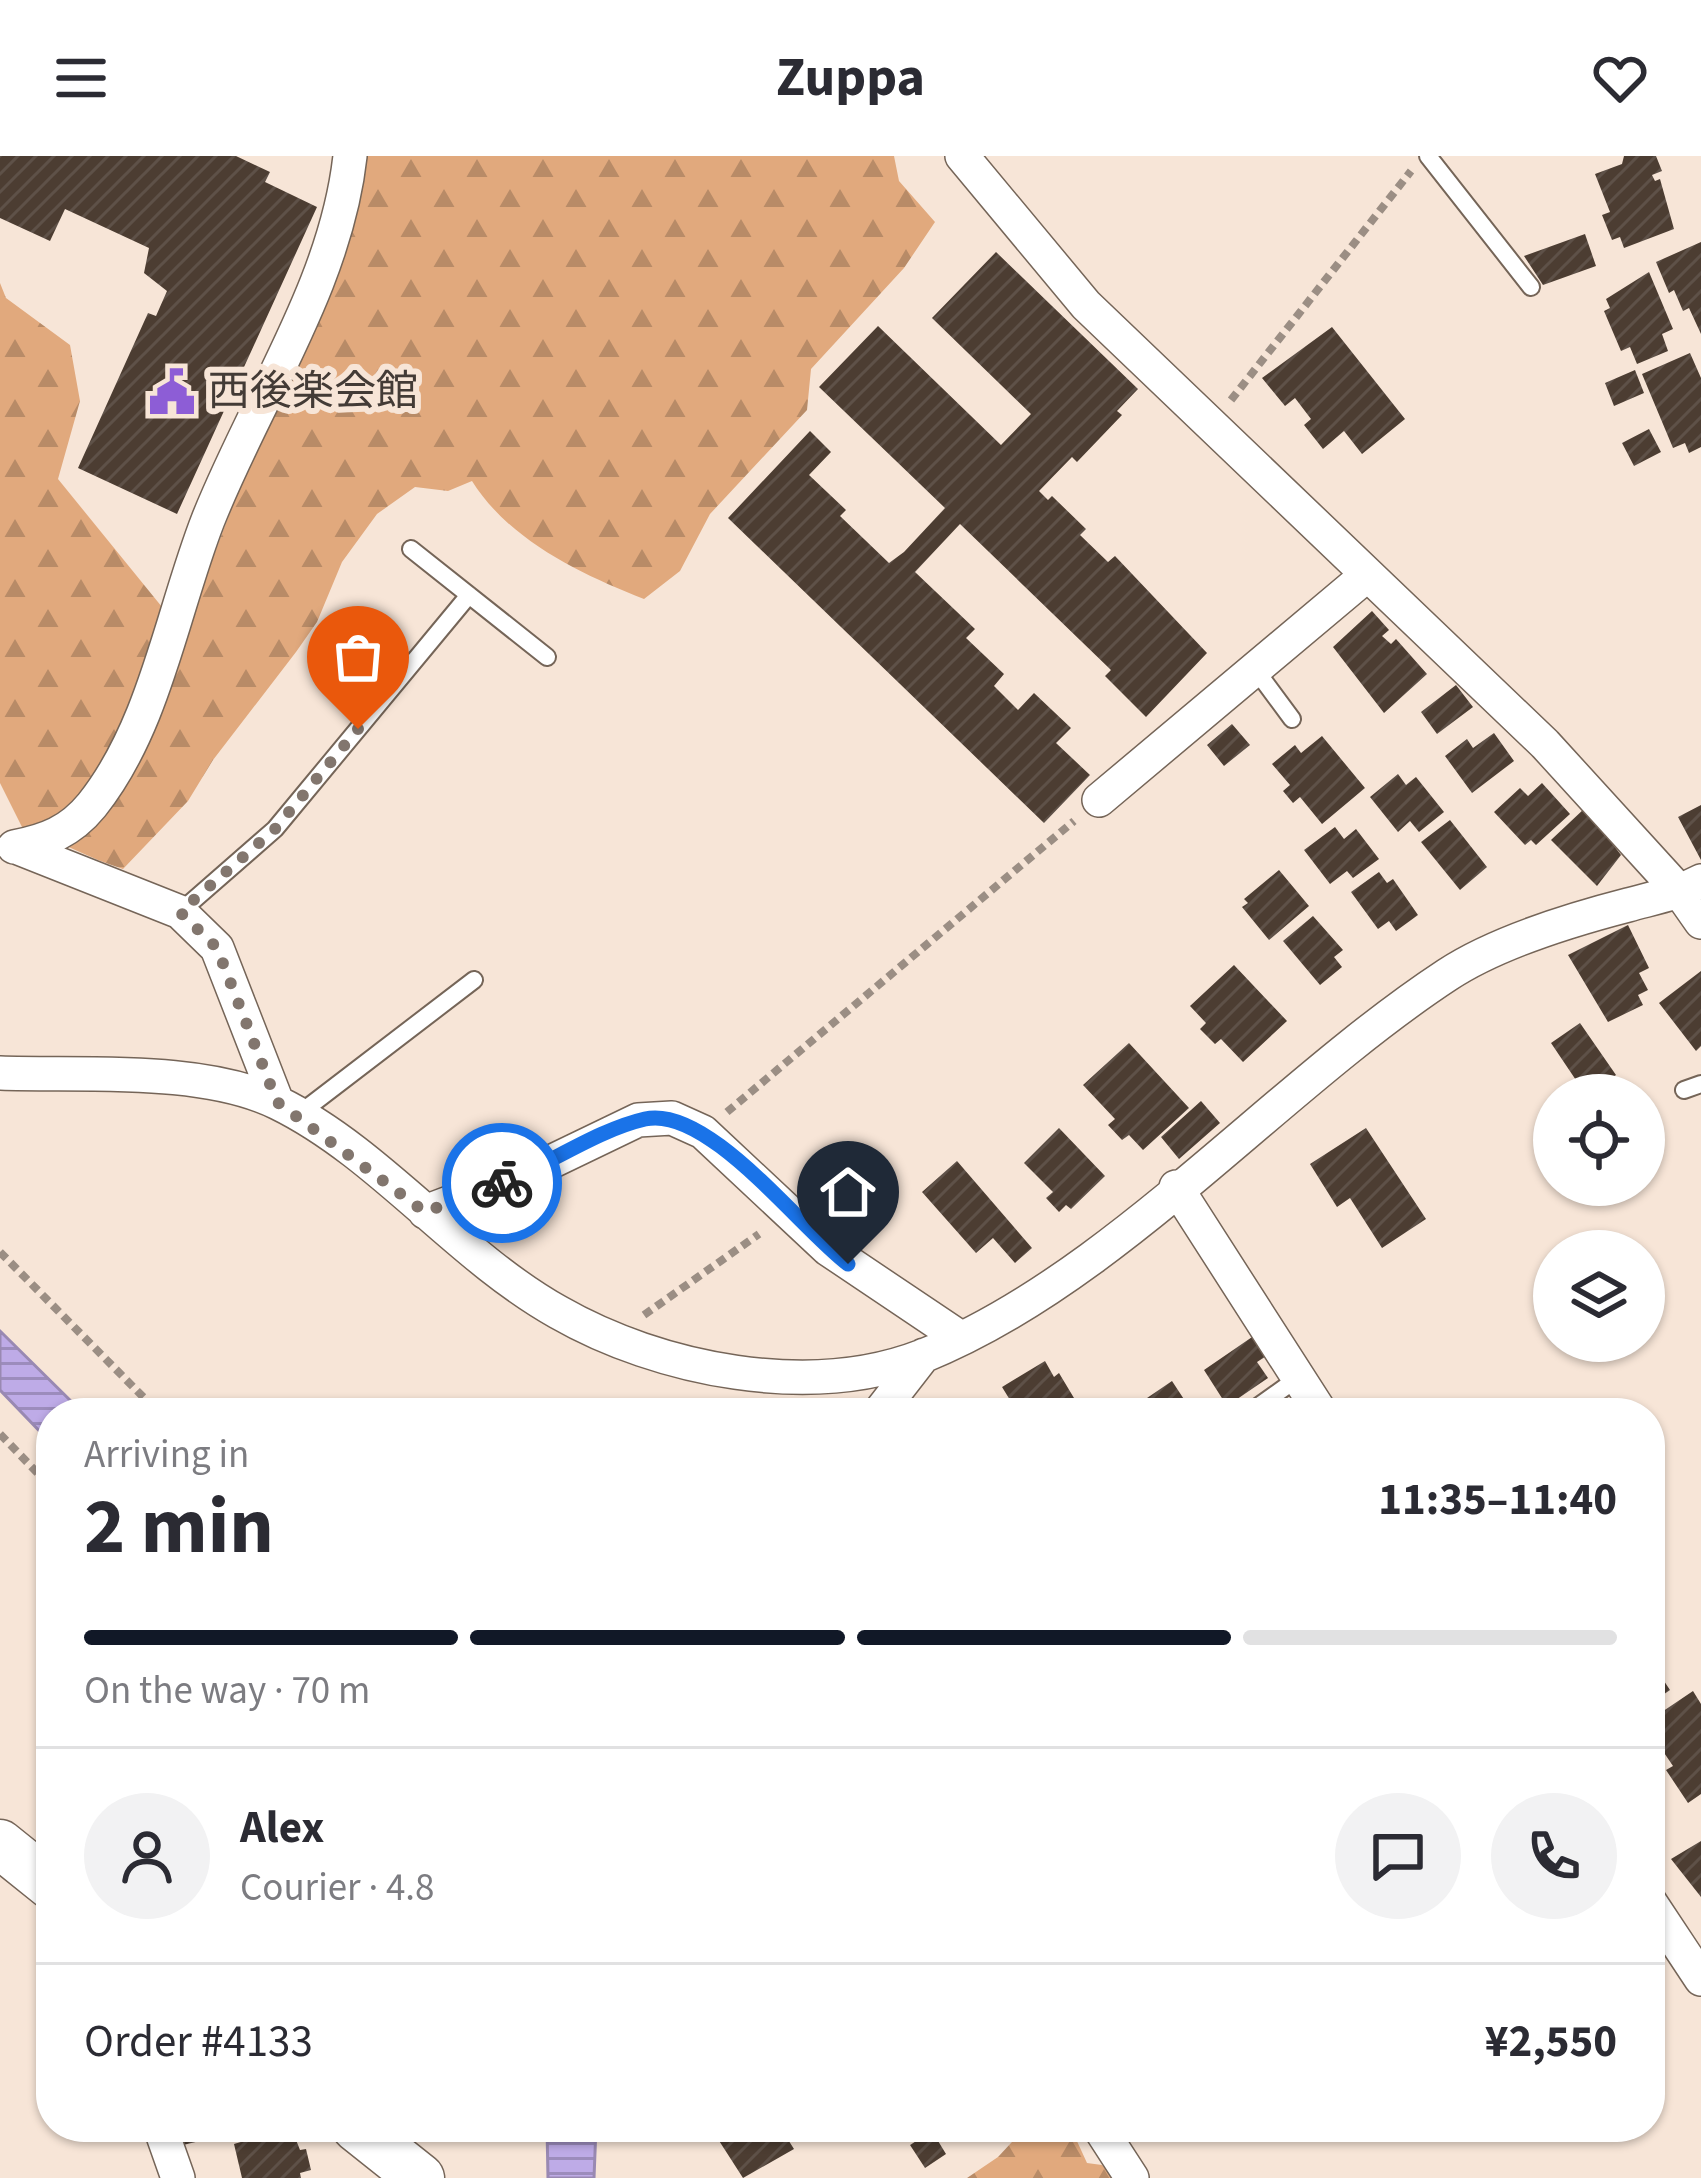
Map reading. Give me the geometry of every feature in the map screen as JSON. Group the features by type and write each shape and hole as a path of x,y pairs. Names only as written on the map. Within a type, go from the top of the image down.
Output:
{"main road":[{"path":"0,1844 36,1873"},
{"path":"375,2142 421,2178"}],"street":[{"path":"5,840 52,840 90,808 120,762 209,517 257,418 319,269 346,192 350,156"},
{"path":"962,156 1086,305 1691,887 1701,922"},
{"path":"1099,800 1367,575"},
{"path":"5,840 180,912 217,948 287,1109"},
{"path":"0,1073 193,1080 287,1109 557,1312 646,1352 730,1372 848,1372 924,1355 1064,1277 1390,1013 1454,970 1623,906 1691,887"},
{"path":"425,1212 528,1173 638,1120 672,1118 703,1132 868,1279 959,1337"},
{"path":"1176,1187 1312,1398"},
{"path":"891,1398 924,1355"},
{"path":"1665,1924 1701,1978"},
{"path":"165,2142 178,2178"},
{"path":"1109,2142 1132,2178"}],"lane":[{"path":"1426,156 1531,287"},
{"path":"411,549 547,657"},
{"path":"180,912 275,829 470,595"},
{"path":"1255,669 1292,719"},
{"path":"287,1109 474,980"},
{"path":"1270,1398 1298,1378"}],"path":[{"path":"1210,425 1426,156"},
{"path":"703,1132 1099,800"},
{"path":"612,1337 790,1212"},
{"path":"0,1252 144,1398"},
{"path":"0,1434 36,1471"}],"green space":[{"path":"365,156 894,156 899,181 935,222 904,268 811,369 807,410 710,514 680,571 644,599 571,566 526,538 472,481 448,491 415,487 377,514 342,562 317,622 296,652 213,760 188,801 123,869 22,827 0,783 0,283 6,298 70,345 80,401 58,479 162,607 212,560"},
{"path":"1012,2142 1077,2142 1087,2163 1102,2165 1113,2178 967,2178"}],"shaded area":[{"path":"0,1331 68,1398 36,1398 36,1427 0,1390"},
{"path":"547,2142 595,2142 594,2178 548,2178"}],"building":[{"name":"西後楽会館","path":"0,156 236,156 270,172 265,182 317,207 177,514 78,468 148,313 156,316 167,291 144,273 149,248 65,209 50,241 0,218"},
{"path":"1624,156 1656,156 1662,171 1652,175 1655,181 1660,179 1674,229 1624,248 1620,237 1612,240 1602,215 1610,212 1595,174 1622,164"},
{"path":"1585,234 1596,266 1543,285 1524,256"},
{"path":"1701,242 1701,334 1689,308 1683,311 1674,290 1669,293 1656,262"},
{"path":"996,252 1138,389 1117,411 1122,415 1077,462 1072,457 1039,491 1048,500 1052,496 1086,529 1080,535 1108,562 1115,556 1207,653 1146,717 1105,676 1111,670 960,524 915,572 975,629 966,638 1004,674 994,686 1018,710 1034,693 1071,728 1056,743 1090,775 1044,823 728,518 810,431 831,452 809,475 846,510 840,516 889,563 904,552 945,508 819,387 878,326 1001,445 1031,414 932,318"},
{"path":"1649,272 1673,329 1662,334 1668,351 1637,364 1630,347 1621,351 1604,311 1610,308 1606,299"},
{"path":"1332,327 1405,419 1362,454 1344,431 1323,449 1304,425 1311,419 1295,398 1285,406 1262,378"},
{"path":"1690,353 1701,378 1701,447 1689,453 1685,443 1673,448 1642,374"},
{"path":"1635,370 1644,393 1614,406 1605,383"},
{"path":"1649,429 1661,452 1634,466 1622,443"},
{"path":"1372,611 1389,630 1382,636 1391,644 1396,639 1427,674 1384,713 1333,647"},
{"path":"1456,685 1473,707 1437,734 1421,712"},
{"path":"1232,724 1250,745 1224,766 1207,745"},
{"path":"1494,733 1514,761 1472,793 1445,756 1467,739 1473,748"},
{"path":"1322,736 1365,788 1322,824 1300,797 1293,803 1283,791 1290,785 1272,764 1295,745 1301,753"},
{"path":"1398,774 1406,785 1416,777 1444,812 1419,832 1410,821 1398,832 1370,797"},
{"path":"1542,783 1570,814 1536,845 1531,840 1525,845 1494,812 1520,788 1528,796"},
{"path":"1701,805 1701,860 1678,817"},
{"path":"1585,808 1621,855 1597,886 1551,840"},
{"path":"1450,820 1487,867 1460,890 1421,842"},
{"path":"1335,827 1344,839 1356,829 1379,859 1353,878 1347,871 1330,884 1304,850"},
{"path":"1279,870 1309,906 1269,940 1242,907 1248,903 1244,899"},
{"path":"1379,872 1387,883 1393,879 1418,915 1396,931 1389,921 1378,929 1351,892"},
{"path":"1313,916 1343,950 1334,957 1342,967 1320,985 1283,941"},
{"path":"1628,925 1649,968 1639,973 1648,990 1638,995 1643,1005 1608,1022 1568,955"},
{"path":"1234,965 1287,1021 1243,1062 1221,1039 1215,1044 1200,1029 1206,1023 1190,1006"},
{"path":"1701,971 1701,1046 1696,1051 1659,1003"},
{"path":"1580,1023 1615,1074 1572,1074 1551,1043"},
{"path":"1129,1043 1189,1108 1143,1150 1129,1135 1122,1140 1108,1125 1115,1119 1083,1085"},
{"path":"1201,1101 1220,1123 1179,1159 1161,1137"},
{"path":"1059,1128 1105,1176 1071,1209 1066,1205 1059,1212 1046,1198 1053,1192 1024,1163"},
{"path":"1366,1128 1426,1219 1382,1248 1350,1198 1337,1207 1310,1164"},
{"path":"957,1161 1032,1248 1015,1263 993,1238 976,1253 922,1192"},
{"path":"1255,1335 1268,1355 1257,1362 1268,1378 1239,1398 1222,1398 1204,1370"},
{"path":"1045,1361 1054,1377 1059,1373 1074,1398 1009,1398 1002,1387"},
{"path":"1172,1381 1183,1398 1147,1398"},
{"path":"1693,1691 1701,1704 1701,1794 1688,1803 1666,1770 1673,1766 1665,1754 1665,1710"},
{"path":"1701,1841 1701,1897 1671,1859"},
{"path":"297,2142 300,2150 306,2149 311,2170 300,2173 301,2178 242,2178 234,2144"},
{"path":"720,2142 790,2142 794,2149 743,2178"},
{"path":"939,2142 946,2154 925,2168 910,2145"}],"way so far":[{"path":"358,729 275,829 180,912 217,948 277,1102 425,1212 502,1183"}],"place":[{"name":"西後楽会館","path":"172,392"}],"route":[{"path":"502,1183 638,1120 672,1118 703,1132 848,1264"}]}
